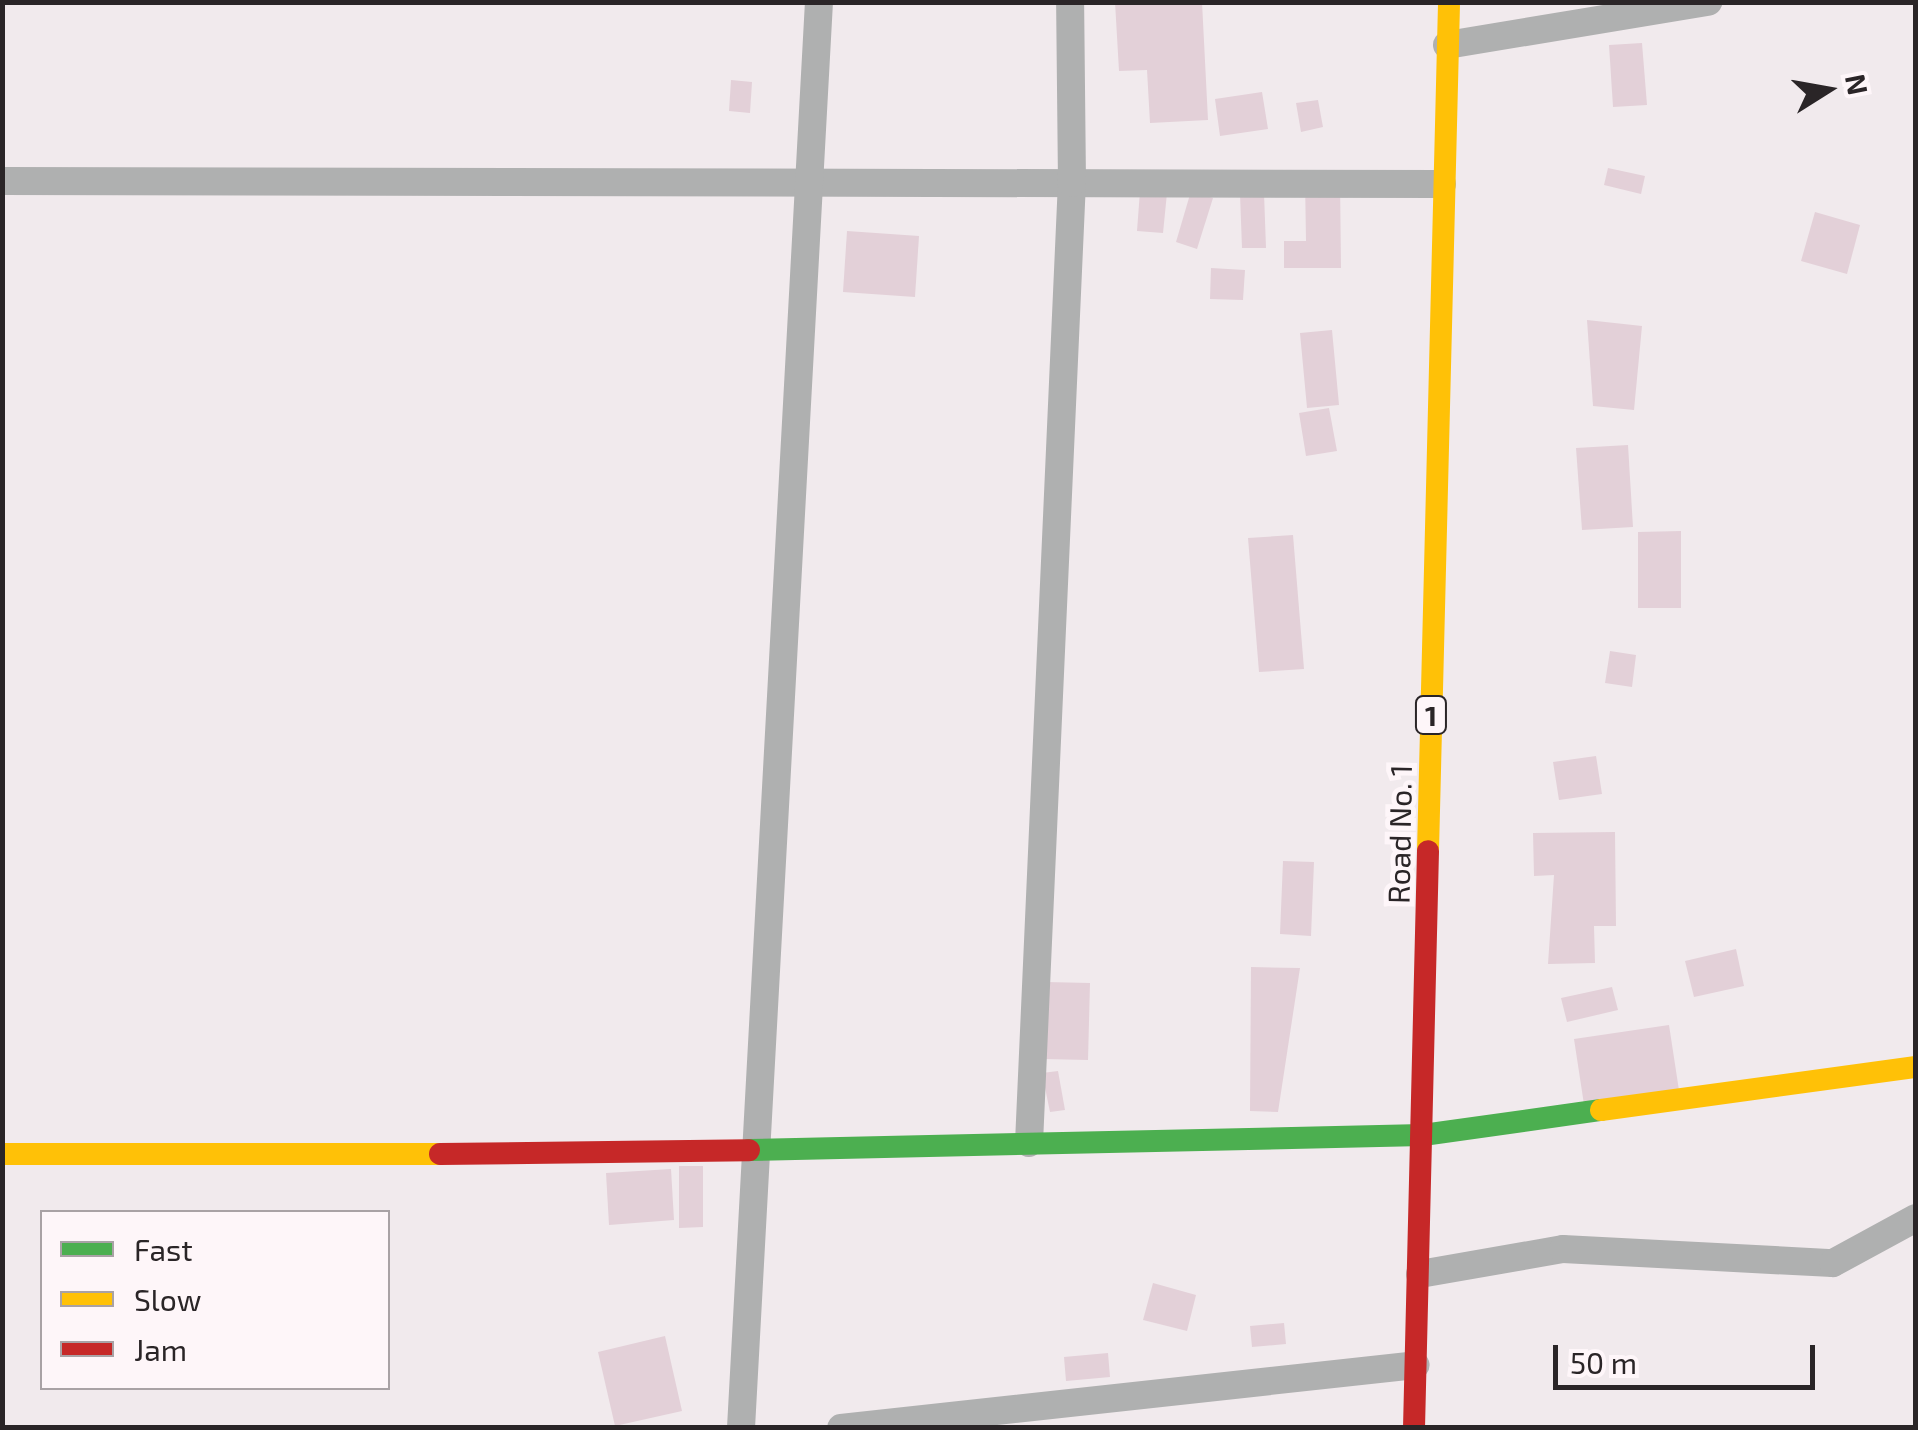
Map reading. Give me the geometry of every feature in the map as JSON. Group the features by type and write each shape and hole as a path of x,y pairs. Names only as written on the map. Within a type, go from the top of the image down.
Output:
{"main road":[{"name":"Road No. 1","path":"1414,1428 1448,2"},
{"path":"2,1154 757,1150 1423,1135 1916,1068"}],"street":[{"path":"741,1428 815,182 819,2"},
{"path":"1030,1144 1072,184 1070,2"},
{"path":"1447,45 1708,2"},
{"path":"2,181 1442,184"},
{"path":"1420,1274 1563,1249 1833,1263 1916,1218"},
{"path":"842,1428 1416,1365"}],"building":[{"path":"1115,2 1202,2 1208,120 1150,123 1147,70 1119,71"},
{"path":"1642,43 1647,105 1613,107 1609,45"},
{"path":"731,80 752,82 750,113 729,111"},
{"path":"1262,92 1268,129 1220,136 1215,99"},
{"path":"1318,100 1323,127 1301,132 1296,103"},
{"path":"1608,168 1645,176 1641,194 1604,185"},
{"path":"1305,179 1340,179 1341,268 1284,268 1284,241 1306,241"},
{"path":"1140,191 1167,193 1163,233 1137,231"},
{"path":"1191,191 1213,198 1197,249 1176,242"},
{"path":"1264,193 1266,248 1242,248 1240,194"},
{"path":"1815,212 1860,225 1847,274 1801,261"},
{"path":"847,231 919,236 915,297 843,292"},
{"path":"1211,268 1245,270 1243,300 1210,299"},
{"path":"1587,320 1642,326 1634,410 1593,406"},
{"path":"1332,330 1339,405 1307,408 1300,333"},
{"path":"1329,408 1337,451 1306,456 1299,413"},
{"path":"1628,445 1633,527 1582,530 1576,448"},
{"path":"1681,531 1681,608 1638,608 1638,532"},
{"path":"1293,535 1304,669 1259,672 1248,538"},
{"path":"1610,651 1636,655 1632,687 1605,683"},
{"path":"1596,756 1602,794 1559,800 1553,762"},
{"path":"1615,832 1616,926 1594,926 1595,963 1548,964 1554,875 1534,876 1533,833"},
{"path":"1283,861 1314,862 1311,936 1280,934"},
{"path":"1736,949 1744,986 1694,997 1685,961"},
{"path":"1251,967 1300,968 1278,1112 1250,1111"},
{"path":"1046,982 1090,983 1088,1060 1043,1059"},
{"path":"1612,987 1618,1010 1567,1022 1561,998"},
{"path":"1669,1025 1680,1097 1585,1111 1574,1039"},
{"path":"1058,1071 1065,1110 1050,1112 1042,1073"},
{"path":"679,1166 703,1166 703,1227 679,1228"},
{"path":"671,1169 674,1220 609,1225 606,1173"},
{"path":"1153,1283 1196,1295 1187,1331 1143,1320"},
{"path":"1284,1323 1286,1344 1252,1347 1250,1326"},
{"path":"665,1336 682,1411 615,1426 598,1352"},
{"path":"1108,1353 1110,1377 1066,1381 1064,1357"}],"traffic: fast":[{"path":"749,1150 1423,1135 1601,1110"}],"traffic: slow":[{"path":"1428,851 1449,2"},
{"path":"1601,1110 1916,1067"},
{"path":"2,1154 440,1154"}],"traffic: jam":[{"path":"1414,1428 1428,851"},
{"path":"440,1154 749,1150"}]}
